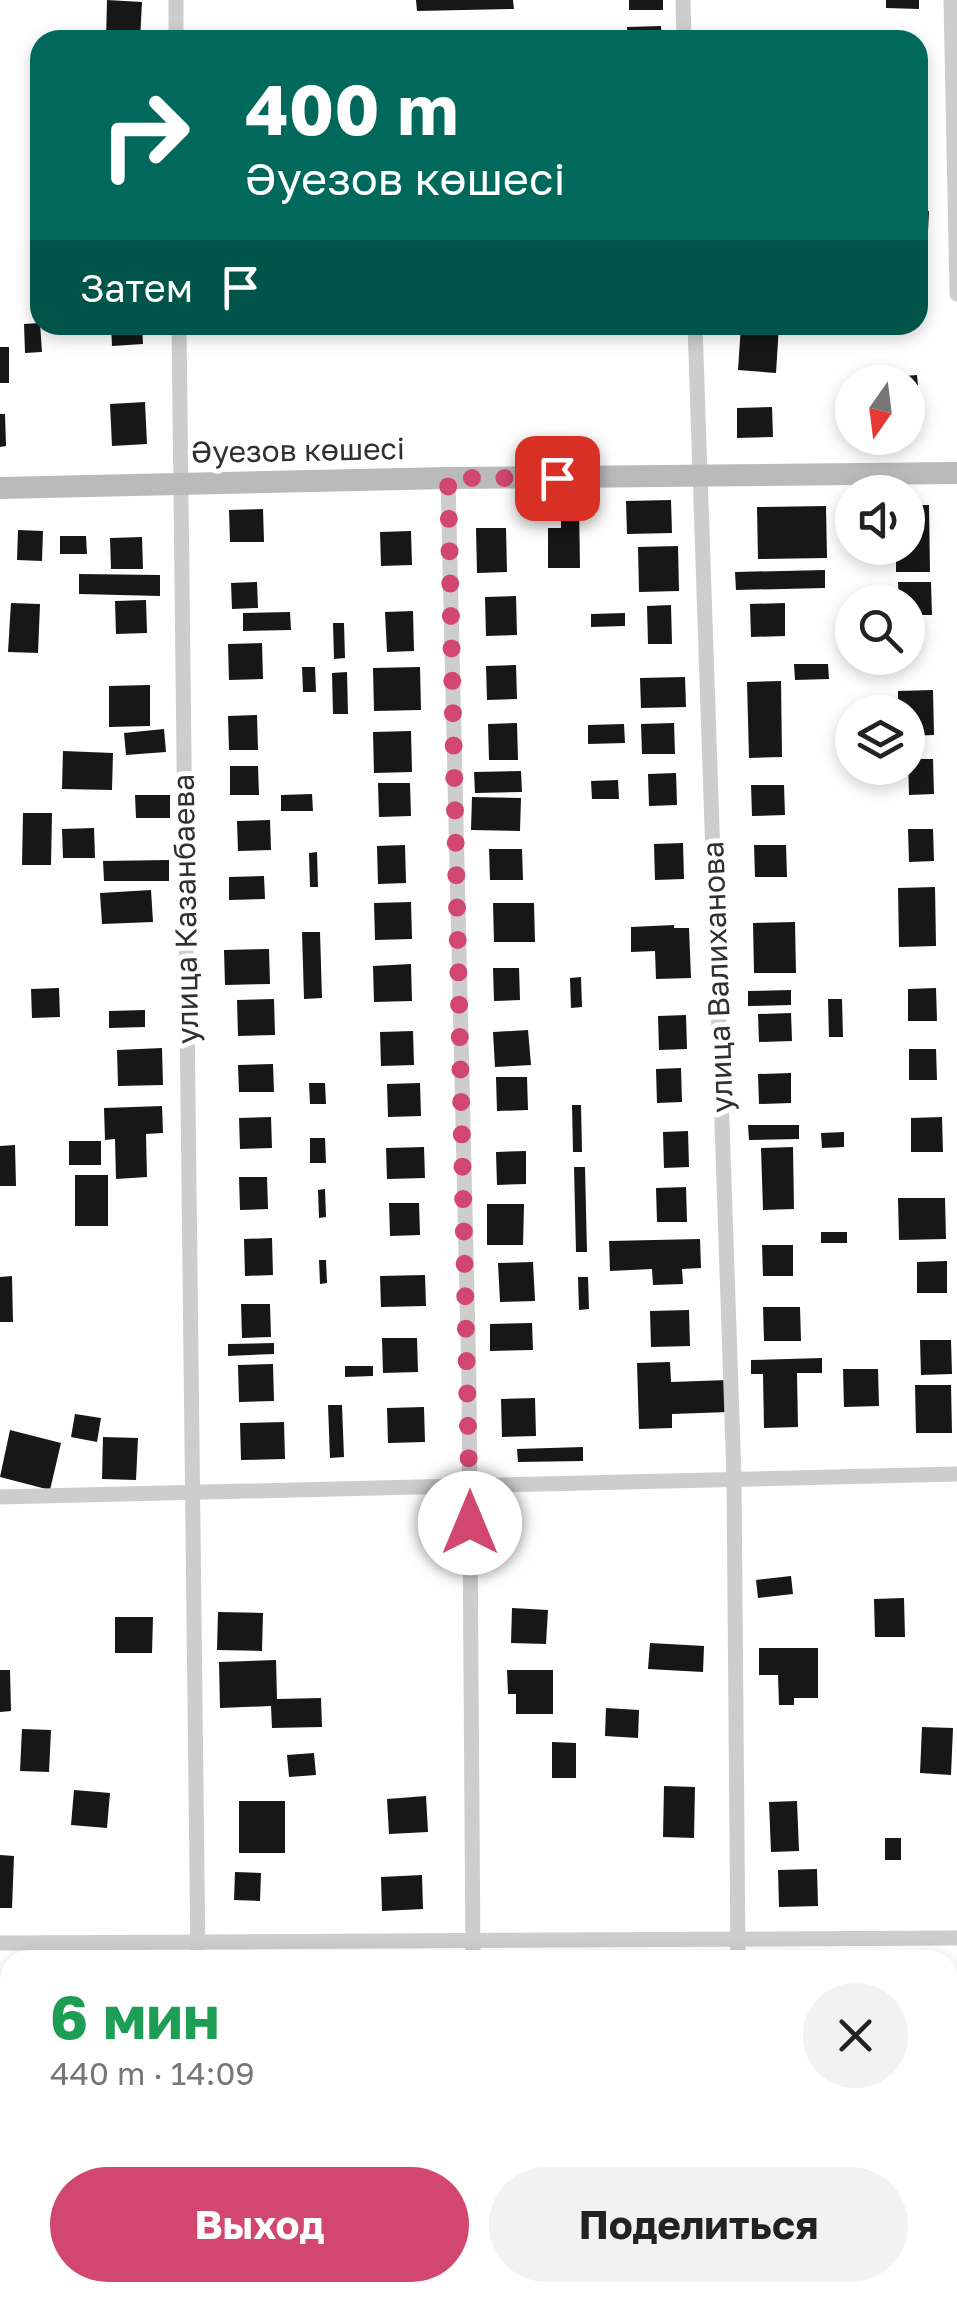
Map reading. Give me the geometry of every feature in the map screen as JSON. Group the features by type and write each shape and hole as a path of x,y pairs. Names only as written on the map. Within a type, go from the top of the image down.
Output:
{"main road":[{"name":"Әуезов көшесі","path":"0,488 957,473"}],"street":[{"path":"176,0 176,30"},
{"path":"684,0 684,30"},
{"path":"951,0 957,294"},
{"name":"улица Казанбаева","path":"179,335 198,1950"},
{"name":"улица Валиханова","path":"695,335 734,1477 738,1950"},
{"path":"448,478 470,1485 472,1950"},
{"path":"0,1498 957,1474"},
{"path":"0,1944 957,1938"}],"building":[{"path":"107,0 142,2 141,30 106,30"},
{"path":"416,0 513,0 514,9 417,11"},
{"path":"629,0 663,0 663,10 629,10"},
{"path":"886,0 919,0 919,9 886,8"},
{"path":"661,26 661,30 627,30 627,27"},
{"path":"24,324 30,324 30,335 41,335 42,352 25,353"},
{"path":"111,335 143,335 143,344 112,346"},
{"path":"740,335 778,335 776,373 738,370"},
{"path":"0,347 9,347 9,383 0,383"},
{"path":"145,402 147,444 112,446 110,404"},
{"path":"772,407 773,437 737,438 737,408"},
{"path":"0,414 5,414 6,446 0,447"},
{"path":"671,500 672,533 627,534 626,501"},
{"path":"561,504 579,504 580,568 548,568 548,528 561,528"},
{"path":"925,505 929,505 930,572 896,572 896,565 925,565"},
{"path":"826,506 827,558 758,559 757,507"},
{"path":"263,509 264,542 230,542 229,510"},
{"path":"476,528 506,528 507,572 477,573"},
{"path":"18,530 43,531 42,561 17,560"},
{"path":"411,531 412,565 381,566 380,532"},
{"path":"60,536 86,536 87,554 60,554"},
{"path":"142,537 143,569 111,569 110,538"},
{"path":"678,546 679,591 639,592 638,547"},
{"path":"825,570 825,588 736,590 735,572"},
{"path":"79,574 160,575 160,596 79,594"},
{"path":"257,582 258,608 232,609 231,583"},
{"path":"898,582 931,582 932,615 925,615 925,585"},
{"path":"516,596 517,635 486,636 485,597"},
{"path":"146,600 147,633 116,634 115,601"},
{"path":"11,603 40,604 38,653 8,652"},
{"path":"785,603 785,636 751,637 750,604"},
{"path":"671,605 672,644 648,644 647,606"},
{"path":"413,611 414,651 387,652 385,612"},
{"path":"290,612 291,630 243,631 243,613"},
{"path":"625,613 625,626 591,627 591,614"},
{"path":"333,623 344,623 345,658 334,659"},
{"path":"262,643 263,679 229,680 228,644"},
{"path":"794,664 828,664 829,679 795,680"},
{"path":"516,665 517,699 487,700 486,666"},
{"path":"302,667 315,667 316,692 303,692"},
{"path":"420,667 421,710 374,711 373,668"},
{"path":"347,672 348,714 333,714 332,673"},
{"path":"685,677 686,707 641,708 640,678"},
{"path":"781,681 782,757 749,758 747,682"},
{"path":"150,685 150,726 109,727 109,686"},
{"path":"933,690 934,735 925,735 925,695 898,695 898,691"},
{"path":"257,715 258,750 229,750 228,716"},
{"path":"517,723 518,760 489,760 488,724"},
{"path":"674,723 675,754 642,754 641,724"},
{"path":"624,724 625,743 588,744 588,725"},
{"path":"164,729 166,752 126,755 124,733"},
{"path":"411,731 412,772 374,773 373,732"},
{"path":"63,751 113,753 112,790 62,789"},
{"path":"925,759 933,759 934,794 909,795 909,785 925,785"},
{"path":"230,766 258,766 259,795 230,795"},
{"path":"521,771 522,792 475,793 474,772"},
{"path":"676,773 677,805 649,806 648,774"},
{"path":"618,780 619,799 592,799 591,781"},
{"path":"378,783 410,783 411,816 379,817"},
{"path":"751,785 784,785 785,815 752,816"},
{"path":"312,794 313,811 281,811 281,795"},
{"path":"135,795 170,795 170,818 136,818"},
{"path":"472,797 521,798 520,831 471,830"},
{"path":"23,813 52,813 51,865 22,865"},
{"path":"270,820 271,850 238,851 237,821"},
{"path":"94,828 95,858 63,858 62,829"},
{"path":"908,829 933,829 934,861 909,862"},
{"path":"683,843 684,879 655,880 654,844"},
{"path":"405,845 406,883 378,884 377,846"},
{"path":"754,845 786,845 787,877 755,877"},
{"path":"489,849 522,849 523,880 490,880"},
{"path":"317,852 318,887 310,887 309,853"},
{"path":"169,860 169,881 104,881 103,861"},
{"path":"264,876 265,899 229,900 229,877"},
{"path":"935,887 936,946 899,947 898,888"},
{"path":"151,890 153,922 102,924 100,893"},
{"path":"411,902 412,939 375,940 374,903"},
{"path":"493,903 534,903 535,942 494,942"},
{"path":"795,922 796,973 754,973 753,923"},
{"path":"631,927 689,928 691,978 656,979 655,951 631,952"},
{"path":"302,932 320,932 322,998 304,999"},
{"path":"269,949 270,984 225,985 224,950"},
{"path":"411,964 412,1001 374,1002 373,966"},
{"path":"493,968 519,968 520,1000 494,1001"},
{"path":"581,977 582,1007 571,1008 570,978"},
{"path":"59,988 60,1017 32,1018 31,989"},
{"path":"936,988 937,1021 908,1021 908,989"},
{"path":"791,990 791,1005 748,1006 748,991"},
{"path":"274,999 275,1035 238,1036 237,1000"},
{"path":"828,999 842,999 843,1037 829,1037"},
{"path":"145,1010 145,1027 109,1028 109,1011"},
{"path":"791,1013 792,1041 759,1042 758,1014"},
{"path":"686,1015 687,1049 659,1050 658,1016"},
{"path":"528,1030 531,1065 495,1067 493,1032"},
{"path":"413,1031 414,1065 381,1066 380,1032"},
{"path":"162,1048 163,1085 118,1086 117,1050"},
{"path":"909,1049 936,1049 937,1080 909,1080"},
{"path":"273,1064 274,1092 239,1092 238,1065"},
{"path":"681,1068 682,1102 657,1103 656,1069"},
{"path":"791,1073 791,1103 759,1104 758,1074"},
{"path":"496,1077 527,1077 528,1110 497,1111"},
{"path":"309,1083 325,1083 326,1104 310,1104"},
{"path":"420,1083 421,1116 388,1117 387,1084"},
{"path":"572,1105 581,1105 582,1152 573,1152"},
{"path":"162,1106 163,1133 146,1134 147,1177 116,1179 115,1139 105,1140 104,1108"},
{"path":"271,1117 272,1148 240,1149 239,1118"},
{"path":"942,1117 943,1152 911,1152 911,1118"},
{"path":"748,1125 799,1125 799,1139 749,1140"},
{"path":"688,1131 689,1167 664,1168 663,1132"},
{"path":"844,1132 844,1147 822,1148 821,1133"},
{"path":"310,1138 325,1138 326,1163 310,1163"},
{"path":"69,1141 101,1141 101,1165 69,1165"},
{"path":"15,1145 16,1186 0,1186 0,1146"},
{"path":"424,1147 425,1178 387,1179 386,1148"},
{"path":"793,1147 794,1209 763,1210 761,1148"},
{"path":"526,1151 526,1184 497,1185 496,1152"},
{"path":"574,1167 585,1167 587,1252 576,1252"},
{"path":"75,1175 108,1175 108,1226 75,1226"},
{"path":"239,1177 267,1177 268,1209 240,1210"},
{"path":"686,1187 687,1222 657,1222 656,1188"},
{"path":"325,1189 326,1217 319,1218 318,1190"},
{"path":"898,1198 945,1198 946,1239 899,1240"},
{"path":"389,1203 419,1203 420,1235 390,1236"},
{"path":"487,1204 524,1204 523,1245 487,1245"},
{"path":"821,1232 847,1232 847,1243 821,1243"},
{"path":"272,1238 273,1275 245,1276 244,1239"},
{"path":"700,1239 701,1268 682,1269 683,1284 653,1285 652,1269 610,1271 609,1241"},
{"path":"762,1245 793,1245 793,1276 763,1276"},
{"path":"319,1260 326,1260 327,1283 320,1284"},
{"path":"947,1261 947,1293 917,1293 917,1262"},
{"path":"533,1262 535,1301 500,1302 498,1263"},
{"path":"425,1275 426,1306 381,1307 380,1276"},
{"path":"12,1276 13,1322 0,1322 0,1277"},
{"path":"578,1277 588,1277 589,1309 579,1310"},
{"path":"241,1304 270,1304 271,1337 242,1338"},
{"path":"763,1307 800,1307 801,1341 764,1341"},
{"path":"689,1310 690,1346 651,1347 650,1311"},
{"path":"532,1323 533,1350 490,1351 490,1324"},
{"path":"382,1338 417,1338 418,1372 383,1373"},
{"path":"920,1340 951,1340 952,1374 921,1375"},
{"path":"274,1343 274,1354 228,1356 228,1344"},
{"path":"822,1358 822,1373 797,1373 798,1427 764,1428 763,1374 751,1374 751,1360"},
{"path":"670,1362 671,1382 728,1380 729,1412 672,1414 672,1428 639,1429 637,1363"},
{"path":"273,1364 274,1401 239,1402 238,1365"},
{"path":"345,1366 373,1366 373,1376 345,1377"},
{"path":"843,1369 878,1369 879,1406 844,1407"},
{"path":"915,1385 951,1385 952,1433 916,1433"},
{"path":"535,1398 536,1436 502,1437 501,1399"},
{"path":"328,1405 342,1405 344,1457 330,1458"},
{"path":"424,1407 425,1442 388,1443 387,1408"},
{"path":"75,1414 101,1418 97,1442 71,1437"},
{"path":"284,1422 285,1459 241,1460 240,1423"},
{"path":"10,1430 61,1443 50,1490 0,1477"},
{"path":"103,1437 138,1438 136,1480 102,1479"},
{"path":"583,1447 583,1461 518,1462 517,1449"},
{"path":"791,1576 793,1594 758,1598 756,1580"},
{"path":"904,1598 905,1637 875,1637 874,1599"},
{"path":"512,1608 548,1610 546,1644 511,1643"},
{"path":"218,1612 263,1613 262,1651 217,1650"},
{"path":"115,1617 153,1617 152,1653 115,1653"},
{"path":"650,1643 704,1646 703,1672 648,1669"},
{"path":"759,1648 818,1648 818,1698 794,1698 794,1705 779,1705 778,1675 759,1675"},
{"path":"276,1660 277,1699 321,1698 322,1727 272,1728 271,1706 220,1708 219,1662"},
{"path":"0,1670 10,1670 11,1711 0,1712"},
{"path":"507,1670 553,1670 553,1714 516,1714 516,1694 508,1694"},
{"path":"606,1708 639,1710 638,1738 605,1736"},
{"path":"922,1727 953,1728 951,1775 920,1773"},
{"path":"22,1729 51,1730 49,1772 20,1771"},
{"path":"552,1742 576,1743 576,1778 552,1778"},
{"path":"314,1753 316,1775 289,1777 287,1755"},
{"path":"664,1786 695,1787 694,1838 663,1837"},
{"path":"74,1790 110,1793 107,1828 71,1825"},
{"path":"426,1796 428,1832 389,1834 387,1799"},
{"path":"239,1801 285,1801 285,1853 239,1853"},
{"path":"797,1801 799,1851 771,1852 769,1802"},
{"path":"885,1838 901,1838 901,1860 885,1860"},
{"path":"0,1855 14,1856 12,1908 0,1908"},
{"path":"817,1869 818,1906 779,1907 778,1870"},
{"path":"235,1872 261,1873 260,1901 234,1900"},
{"path":"422,1875 423,1909 382,1911 381,1877"}],"route":[{"path":"470,1523 448,478 557,478"}]}
